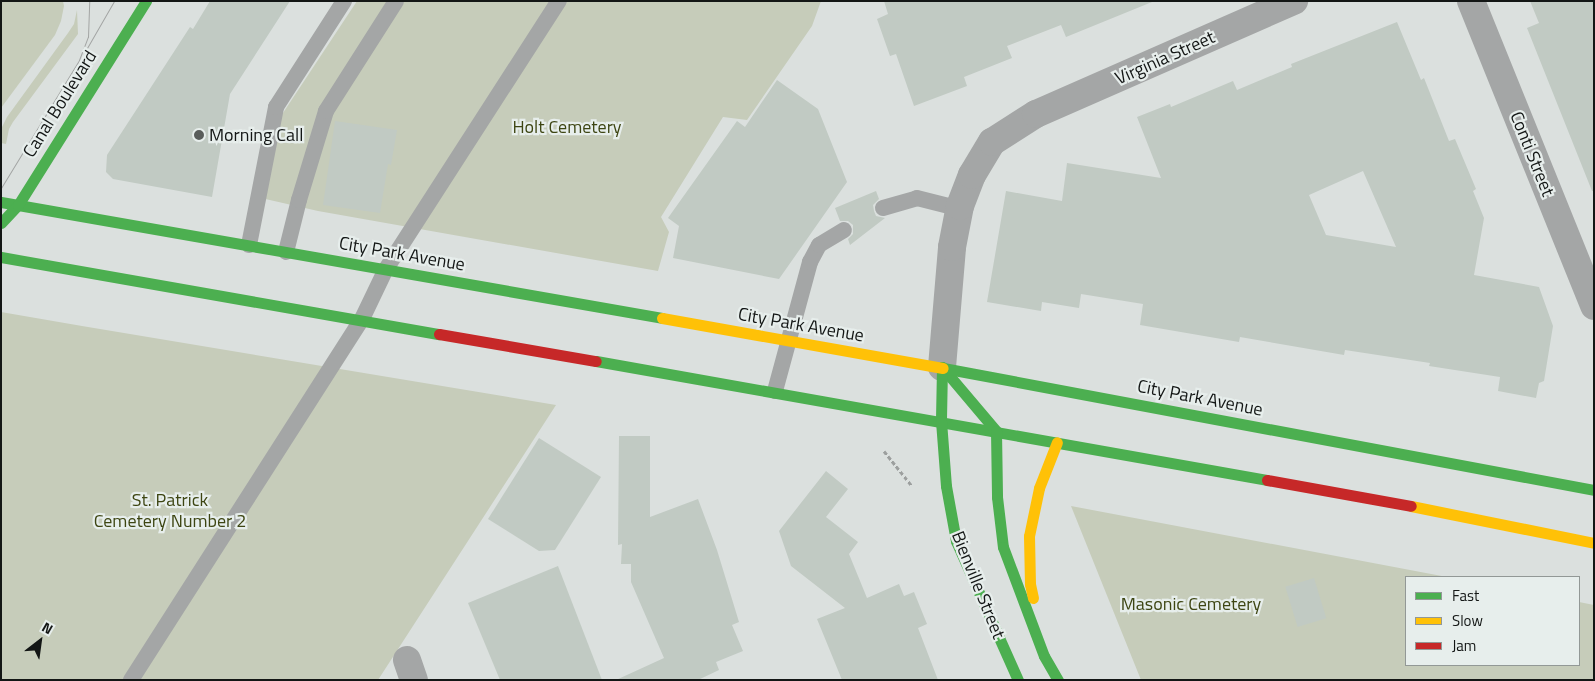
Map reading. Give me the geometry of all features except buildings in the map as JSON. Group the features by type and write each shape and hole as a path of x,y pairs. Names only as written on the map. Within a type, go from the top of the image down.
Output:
{"main road":[{"name":"Canal Boulevard","path":"1,223 18,205 146,1"},
{"name":"City Park Avenue","path":"1,202 788,340 1594,490"},
{"path":"1,257 941,421 1432,510 1594,543"},
{"name":"Bienville Street","path":"942,368 941,421 946,486 956,541 1018,680"},
{"path":"942,368 996,431"},
{"name":"Bienville Street","path":"996,431 997,497 1003,547 1044,656 1058,680"},
{"name":"Bienville Street","path":"1044,656 1030,584 1028,536 1039,488 1057,442"}],"street":[{"name":"Virginia Street","path":"1036,114 1294,1"},
{"name":"Conti Street","path":"1471,1 1594,306"},
{"name":"Bienville Street","path":"942,368 952,247 960,209 972,175 992,142 1036,114"}],"lane":[{"path":"249,245 276,107 344,1"},
{"path":"286,252 298,200 326,111 396,1"},
{"path":"131,680 362,319 386,269 560,1"},
{"path":"883,208 917,198 960,209"},
{"path":"775,392 810,262 819,245 844,230"}],"green space":[{"path":"1,1 63,1 64,6 61,21 55,35 1,108"},
{"name":"Holt Cemetery","path":"357,1 821,1 812,26 747,120 723,117 661,217 669,232 658,271 318,211 261,198 281,116"},
{"path":"77,10 78,34 13,122 9,129 6,144 1,143 1,129 7,117 74,24"},
{"name":"St. Patrick Cemetery Number 2","path":"1,312 556,405 378,680 1,680"},
{"name":"Masonic Cemetery","path":"1071,506 1442,576 1405,576 1405,666 1580,666 1580,602 1594,605 1594,680 1141,680"}],"tram line":[{"path":"1,188 79,60 88,37 89,1"},
{"path":"87,48 114,1"}],"traffic: fast":[{"path":"1,223 18,205 146,1"},
{"path":"1,202 662,318"},
{"path":"1,257 439,334"},
{"path":"596,361 1267,480"},
{"path":"942,367 996,431 997,497 1003,547 1044,656 1058,680"},
{"path":"942,367 941,421 946,486 956,541 1018,680"},
{"path":"943,368 1594,490"}],"traffic: slow":[{"path":"662,318 943,368"},
{"path":"1033,598 1030,584 1029,536 1039,488 1057,442"},
{"path":"1411,506 1594,543"}],"traffic: jam":[{"path":"439,334 596,361"},
{"path":"1267,480 1411,506"}],"place":[{"name":"Morning Call","path":"199,135"}]}
